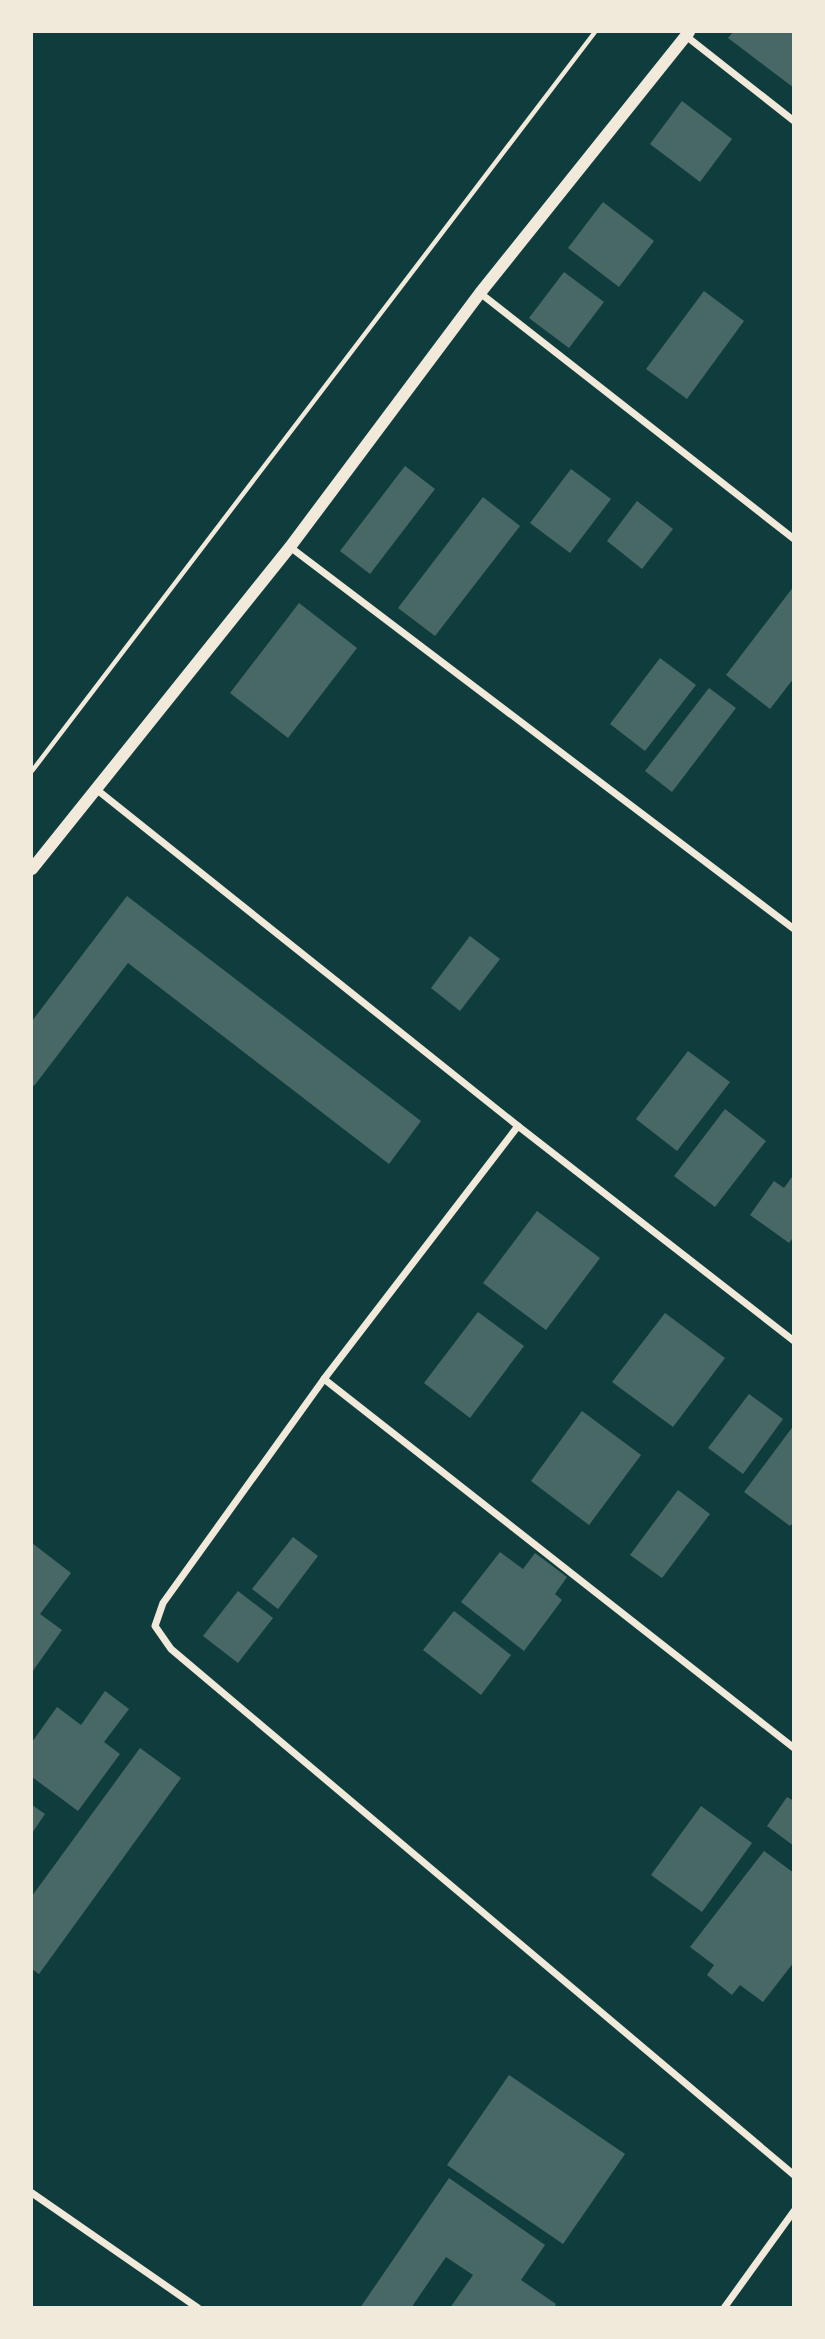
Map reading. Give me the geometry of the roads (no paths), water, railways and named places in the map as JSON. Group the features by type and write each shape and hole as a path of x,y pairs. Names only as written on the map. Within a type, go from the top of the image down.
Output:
{"street":[{"path":"32,869 290,547 480,293 688,34 793,121"},
{"path":"480,293 793,539"},
{"path":"290,547 793,929"},
{"path":"96,789 518,1126 793,1341"},
{"path":"518,1126 324,1379 163,1604 155,1626 171,1649 793,2175"},
{"path":"324,1379 793,1748"},
{"path":"32,2193 198,2308"},
{"path":"724,2308 793,2211"}]}
